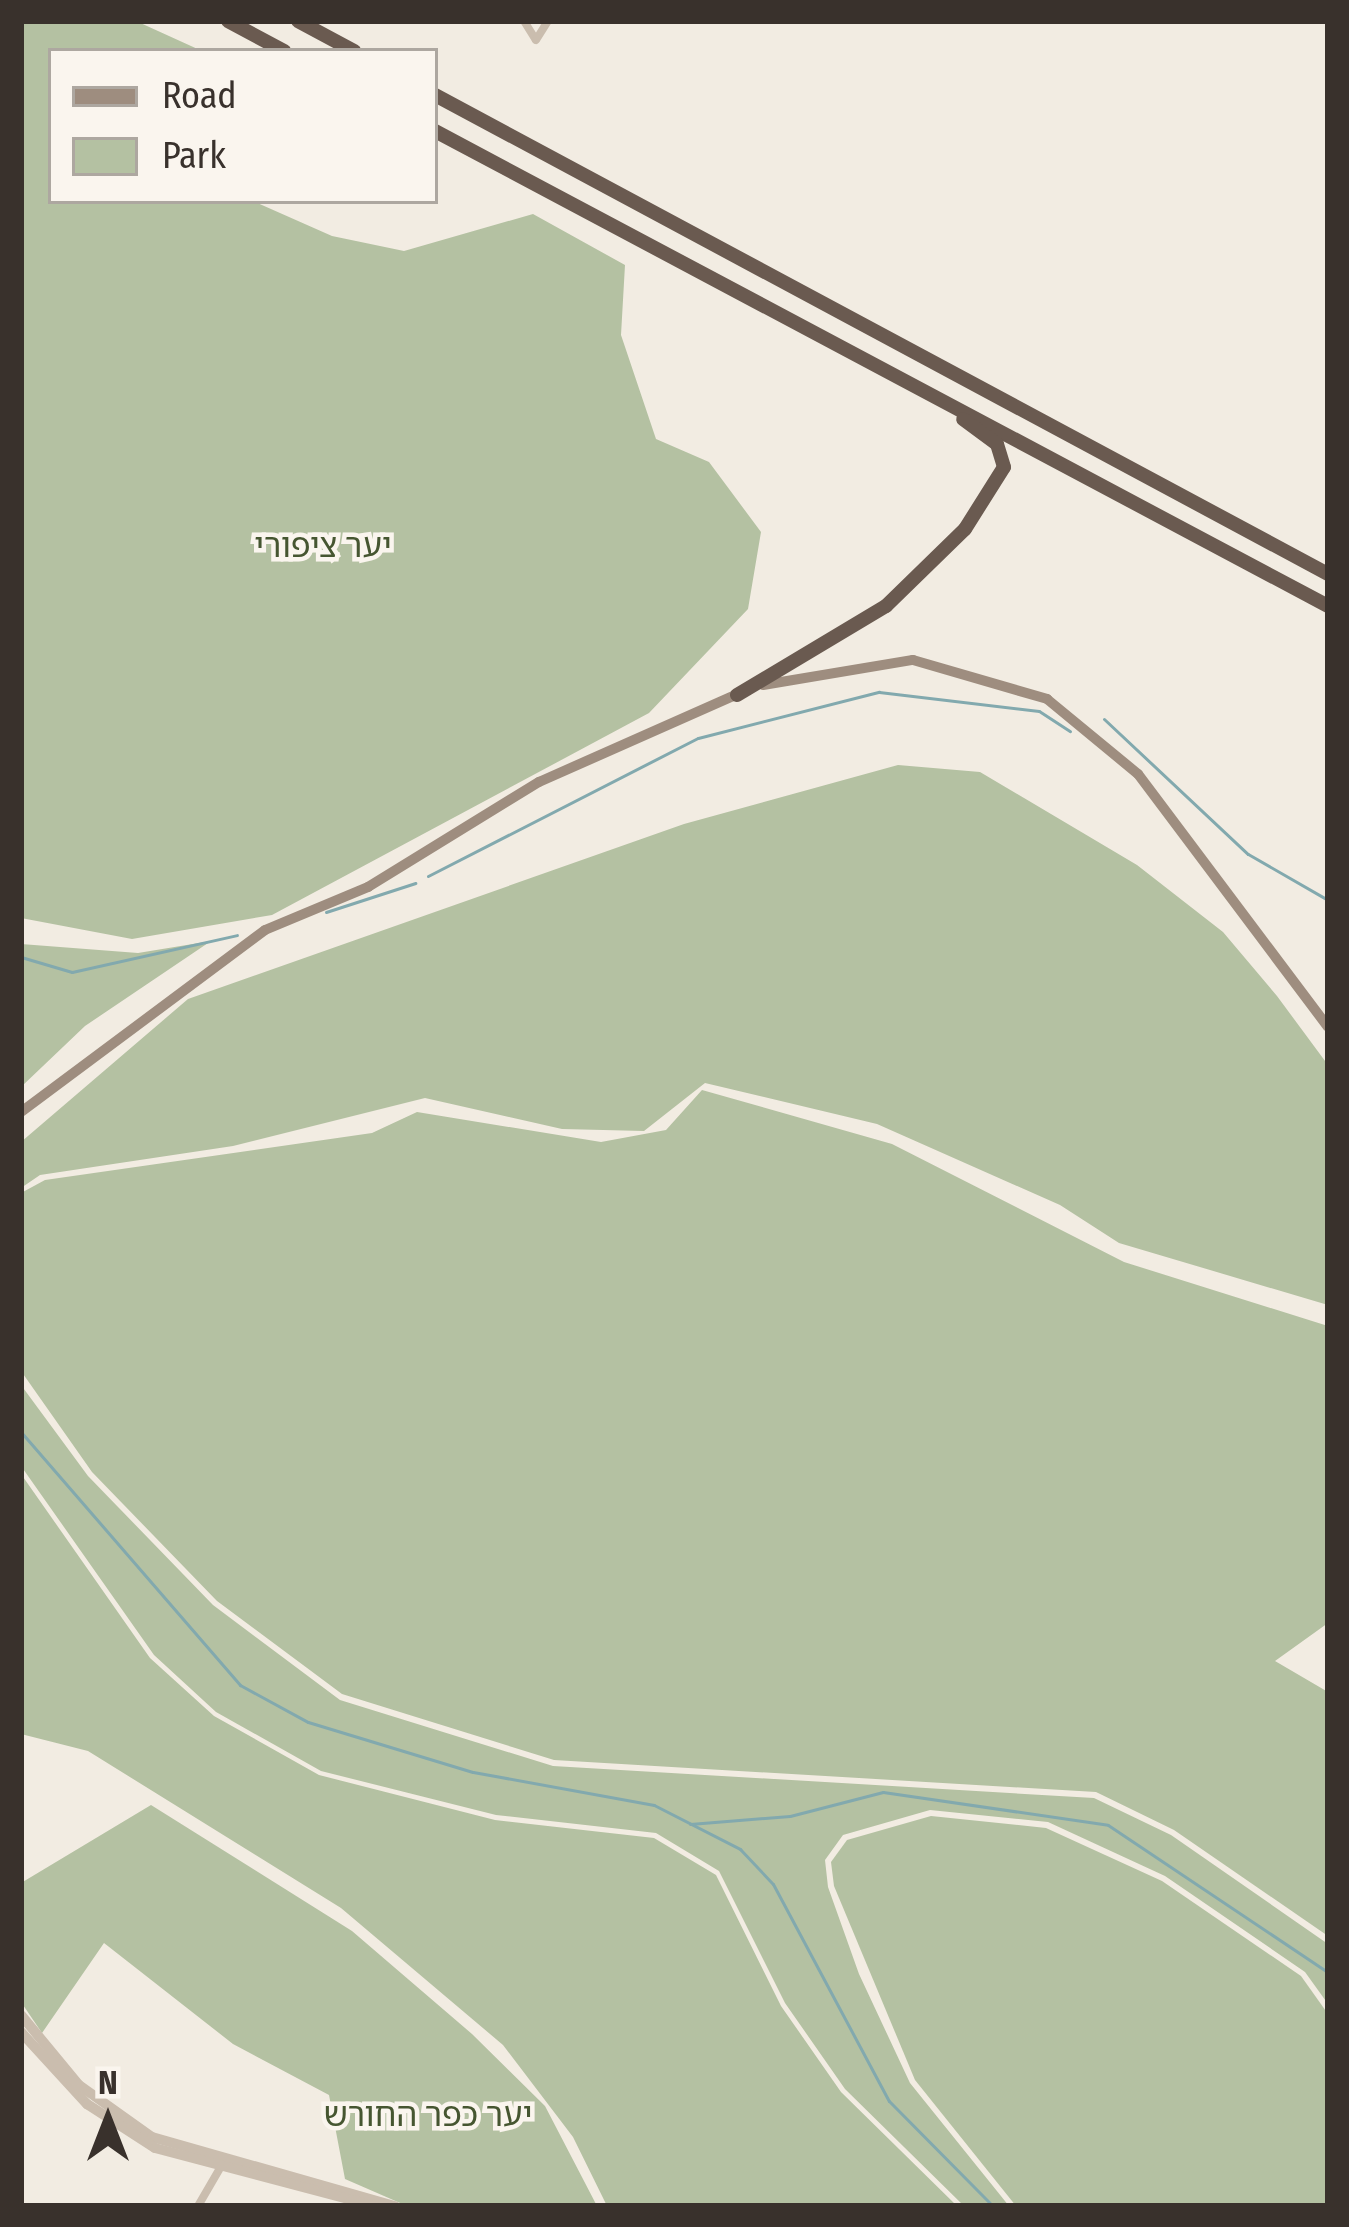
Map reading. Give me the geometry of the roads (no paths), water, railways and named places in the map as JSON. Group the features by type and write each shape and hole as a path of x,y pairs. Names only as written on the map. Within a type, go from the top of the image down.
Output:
{"highway":[{"path":"228,21 278,48"},
{"path":"298,21 348,48"},
{"path":"438,96 1328,574"},
{"path":"438,133 1328,606"},
{"path":"737,695 902,592 1002,477 990,436 845,348"}],"main road":[{"path":"21,1112 265,930 368,887 539,782 737,695 844,663 914,660 1047,699 1138,774 1328,1027"}],"street":[{"path":"524,21 533,40 548,21"},
{"path":"21,2015 121,2119 223,2166 395,2206"},
{"path":"21,2032 120,2128 223,2166 375,2206"},
{"path":"198,2206 223,2166"}],"waterway":[{"path":"428,876 698,738 879,692 1039,711 1070,731"},
{"path":"1104,719 1248,854 1328,900"},
{"path":"326,912 415,883"},
{"path":"21,957 72,972 237,935"},
{"path":"21,1432 240,1685 308,1722 473,1772 654,1805 740,1849 773,1884 889,2101 993,2206"},
{"path":"690,1824 790,1816 883,1792 1108,1825 1328,1972"}],"park label":[{"name":"יער ציפורי","path":"323,547"},
{"name":"יער כפר החורש","path":"428,2116"}]}
